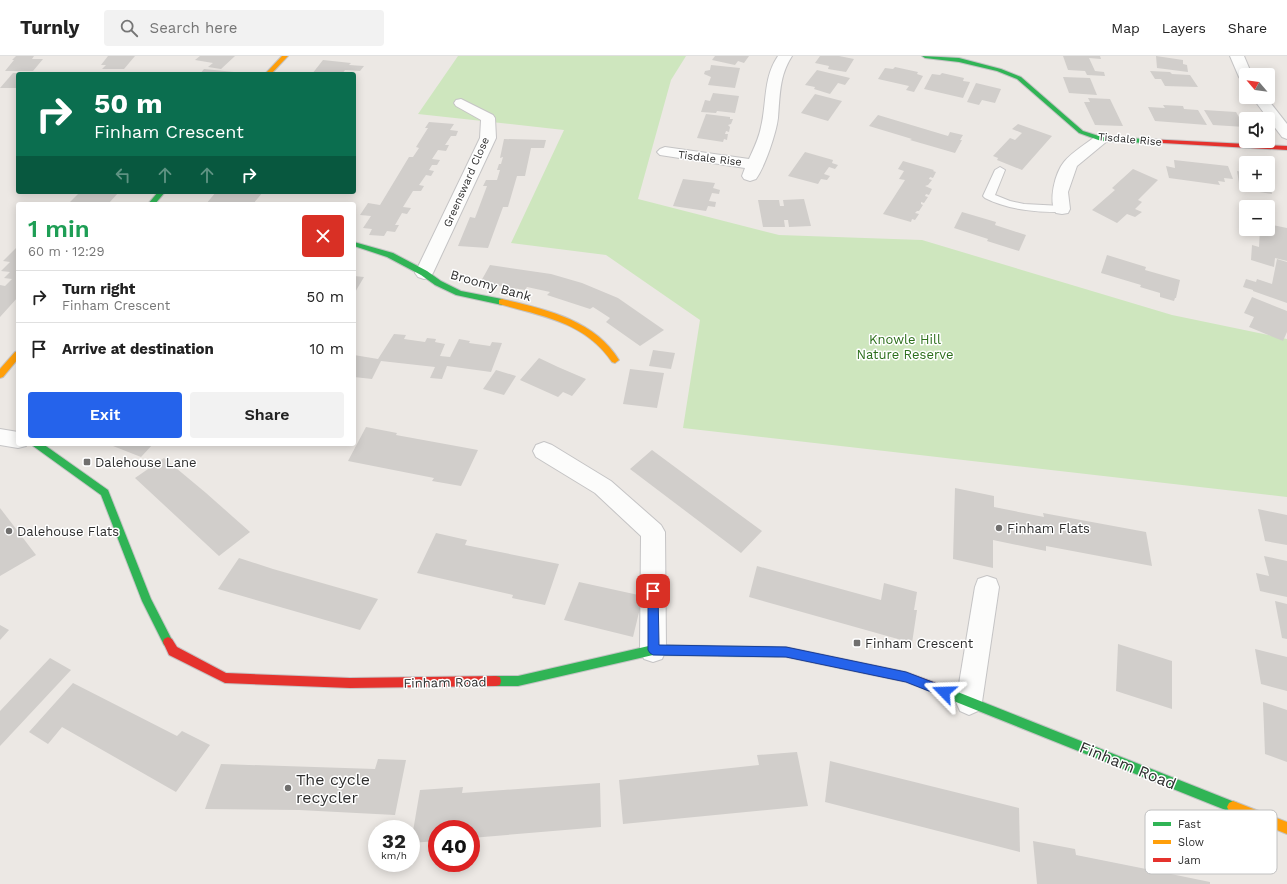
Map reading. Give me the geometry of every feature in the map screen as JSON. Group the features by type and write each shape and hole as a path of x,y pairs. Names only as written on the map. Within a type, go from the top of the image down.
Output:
{"street":[{"path":"270,72 285,56"},
{"name":"Tisdale Rise","path":"665,152 752,170 768,128 771,88 780,62 786,56"},
{"name":"Tisdale Rise","path":"925,56 959,60 999,70 1019,78 1081,132 1101,139 1287,148"},
{"path":"1237,56 1242,68"},
{"name":"Greensward Close","path":"424,273 488,138 488,118 461,103"},
{"path":"1265,104 1287,134"},
{"path":"1062,209 1060,192 1070,164 1101,139"},
{"path":"153,202 160,194"},
{"name":"Broomy Bank","path":"356,245 390,255 424,273 438,283 459,293 514,305 558,318 585,331 602,343 615,360"},
{"path":"0,375 16,356"},
{"path":"0,437 16,440"},
{"name":"Finham Road","path":"39,446 104,493 147,601 173,651 225,678 350,683 518,681 653,650 786,652 906,677 1242,810"},
{"path":"544,451 603,487 653,532 653,650"},
{"path":"969,702 987,587"},
{"name":"Finham Road","path":"1277,824 1287,828"}],"lane":[{"path":"1000,170 988,196 996,200 1038,209 1062,209"}],"green space":[{"name":"Knowle Hill Nature Reserve","path":"458,56 686,56 671,80 638,199 779,235 922,240 1172,315 1287,339 1287,497 683,428 700,320 606,255 511,243 564,130 418,114"}],"building":[{"path":"16,56 34,56 32,59 43,59 33,71 5,71"},
{"path":"108,56 135,56 124,69 102,69 106,65 101,65"},
{"path":"200,56 235,56 221,69 208,67 213,63 195,60"},
{"path":"715,56 749,56 744,63 738,61 735,65 712,60"},
{"path":"820,56 839,56 854,59 846,72 828,69 829,66 815,63"},
{"path":"1063,56 1100,56 1101,59 1089,58 1095,71 1104,72 1105,76 1087,75 1085,71 1068,70"},
{"path":"1156,56 1183,60 1183,64 1187,65 1188,72 1157,68"},
{"path":"323,60 364,66 360,71 345,70 344,72 314,72"},
{"path":"711,65 740,68 735,88 708,85 711,77 704,74 705,71 710,70"},
{"path":"895,67 918,72 917,74 923,76 914,92 906,90 909,86 878,79 885,68 893,69"},
{"path":"204,69 234,72 202,72"},
{"path":"817,70 850,78 845,85 838,83 830,94 814,89 815,87 805,85"},
{"path":"1150,71 1190,75 1198,87 1165,86 1161,79 1155,79"},
{"path":"13,73 16,73 16,88 0,88"},
{"path":"942,73 964,78 963,81 970,82 963,98 924,89 932,74 940,75"},
{"path":"1063,77 1090,78 1097,95 1069,93"},
{"path":"976,83 1001,89 995,103 982,100 979,105 967,102"},
{"path":"713,93 739,96 735,113 717,111 716,113 701,112 705,100 710,101"},
{"path":"815,94 842,101 828,121 801,113"},
{"path":"1088,98 1110,99 1123,126 1095,125 1084,102 1090,102"},
{"path":"1163,105 1183,106 1184,109 1198,110 1207,125 1155,121 1148,107 1165,108"},
{"path":"1204,110 1236,112 1239,117 1239,127 1213,125"},
{"path":"706,114 730,117 730,119 733,119 731,124 728,125 730,127 729,132 726,131 725,134 728,134 727,140 724,139 723,142 697,138"},
{"path":"878,115 948,136 950,132 963,135 960,140 962,140 955,153 910,140 912,139 869,126"},
{"path":"429,122 454,124 450,130 458,131 456,136 451,136 445,145 449,145 446,151 438,150 432,159 440,160 437,165 432,165 429,170 434,171 431,176 426,175 419,185 424,186 421,191 413,191 403,207 411,208 407,214 402,213 395,225 399,225 395,232 387,231 384,236 369,235 372,229 363,228 371,216 360,215 368,203 380,205 409,157 413,157 419,148 416,147 428,128 425,128"},
{"path":"1018,124 1052,136 1022,170 997,160 998,158 993,156 1010,138 1015,140 1022,133 1012,129"},
{"path":"504,139 546,140 544,148 531,148 525,176 517,176 508,207 503,207 488,248 458,246 470,217 475,218 487,186 483,186 486,180 497,180 500,170 497,170 503,157 500,158"},
{"path":"805,152 833,160 832,163 838,165 835,169 829,167 824,174 830,176 827,180 821,179 818,184 788,176"},
{"path":"1174,160 1228,166 1233,179 1224,178 1225,182 1218,181 1220,185 1169,178 1166,166 1175,168"},
{"path":"903,161 934,170 933,171 936,172 933,178 930,177 929,179 932,180 925,186 932,189 929,195 926,194 925,196 928,197 924,203 921,202 923,205 919,211 915,213 919,214 915,220 912,219 911,222 883,214 905,180 899,179 904,171 898,169"},
{"path":"1133,169 1158,180 1138,200 1142,202 1135,209 1142,212 1135,217 1127,214 1117,223 1092,210 1115,190 1112,188"},
{"path":"1237,171 1239,171 1239,183"},
{"path":"683,179 715,183 713,188 720,190 719,194 712,193 709,201 716,202 715,207 708,206 706,211 673,206"},
{"path":"1259,192 1272,192 1272,194"},
{"path":"78,194 117,194 110,202 70,202"},
{"path":"214,194 261,194 255,202 208,202"},
{"path":"804,199 811,226 789,227 788,220 784,220 785,227 763,227 758,200 779,200 780,206 784,206 783,200"},
{"path":"962,212 996,222 995,225 1026,235 1019,251 987,241 988,239 954,228"},
{"path":"1275,225 1287,228 1287,261 1275,258 1274,267 1251,260 1252,245 1259,247 1260,236 1275,236"},
{"path":"16,248 16,299 0,317 0,285 5,286 12,279 4,278 10,272 1,271 10,262 3,261"},
{"path":"1107,255 1146,267 1145,270 1180,280 1176,298 1174,301 1160,297 1160,293 1140,287 1141,285 1101,273"},
{"path":"1277,259 1287,262 1287,303 1243,287 1246,279 1256,282 1257,279 1272,284"},
{"path":"490,265 551,274 582,283 618,298 664,330 640,346 606,322 610,318 593,307 590,309 547,295 550,292 527,287 525,290 480,283"},
{"path":"356,276 364,277 356,291"},
{"path":"1252,297 1287,311 1287,332 1283,341 1249,327 1254,317 1244,313"},
{"path":"394,334 406,335 404,339 425,342 427,338 436,339 435,342 445,344 440,356 450,357 459,339 470,341 469,343 490,346 492,342 502,343 491,372 447,366 442,379 430,378 435,367 381,361 372,379 356,377 356,355 378,359"},
{"path":"653,350 675,353 671,369 649,366"},
{"path":"539,358 586,379 572,396 563,392 558,397 520,380"},
{"path":"630,369 664,373 657,408 623,404"},
{"path":"496,370 516,376 504,395 483,389"},
{"path":"366,427 397,433 396,435 478,450 461,486 432,481 434,478 348,461"},
{"path":"113,446 151,446 141,457"},
{"path":"652,450 762,531 741,553 630,469"},
{"path":"164,458 250,532 219,556 135,478"},
{"path":"955,488 994,496 994,507 1044,517 1043,513 1146,532 1152,566 1046,546 1046,551 993,540 993,568 953,559"},
{"name":"Dalehouse Flats","path":"0,508 36,555 0,576"},
{"path":"1258,509 1287,515 1287,545 1265,541"},
{"path":"436,533 467,540 465,545 559,564 545,605 512,598 513,595 417,573"},
{"path":"1264,556 1287,561 1287,597 1260,591 1256,573 1269,576"},
{"path":"239,558 378,599 360,630 218,589"},
{"path":"757,566 881,600 884,583 917,592 914,610 917,610 912,643 749,597"},
{"path":"579,582 643,596 633,637 564,620"},
{"path":"1275,601 1287,604 1287,639 1282,638"},
{"path":"0,625 9,630 0,640"},
{"path":"1118,644 1172,661 1172,709 1116,691"},
{"path":"1255,649 1287,657 1287,691 1261,684"},
{"path":"50,658 71,670 0,746 0,711"},
{"path":"73,683 177,736 182,731 210,745 176,792 62,727 48,744 29,732"},
{"path":"1263,702 1287,710 1287,762 1265,754"},
{"path":"797,752 808,806 623,824 619,780 759,765 757,755"},
{"path":"378,759 406,760 395,815 299,810 205,809 221,764 375,769"},
{"path":"830,761 1019,808 1020,852 825,802"},
{"path":"600,783 601,827 480,837 480,820 428,820 428,842 420,842 420,820 415,820 420,790 463,787 462,793"},
{"path":"1033,841 1075,849 1076,855 1145,869 1145,874 1170,874 1210,882 1210,884 1037,884"}],"traffic: fast":[{"path":"925,56 959,60 999,70 1019,78 1081,132 1101,139 1147,141"},
{"path":"153,202 160,194"},
{"path":"356,245 390,255 424,273 438,283 459,293 502,302"},
{"path":"39,446 105,493 147,601 168,642"},
{"path":"496,681 518,681 653,650 778,652"},
{"path":"935,688 1233,807"}],"traffic: slow":[{"path":"270,72 285,56"},
{"path":"502,302 555,316 581,328 602,343 615,360"},
{"path":"0,375 16,356"},
{"path":"1233,807 1241,810"},
{"path":"1277,824 1287,828"}],"traffic: jam":[{"path":"1147,141 1287,148"},
{"path":"168,642 173,651 225,678 350,683 496,681"},
{"path":"778,652 786,652 906,677 935,688"}],"place":[{"name":"Dalehouse Lane","path":"87,462"},
{"name":"Finham Flats","path":"999,528"},
{"name":"Dalehouse Flats","path":"9,531"},
{"name":"Finham Crescent","path":"857,643"},
{"name":"The cycle recycler","path":"288,788"}],"route":[{"path":"653,591 653,650 786,652 906,677 944,692"}]}
